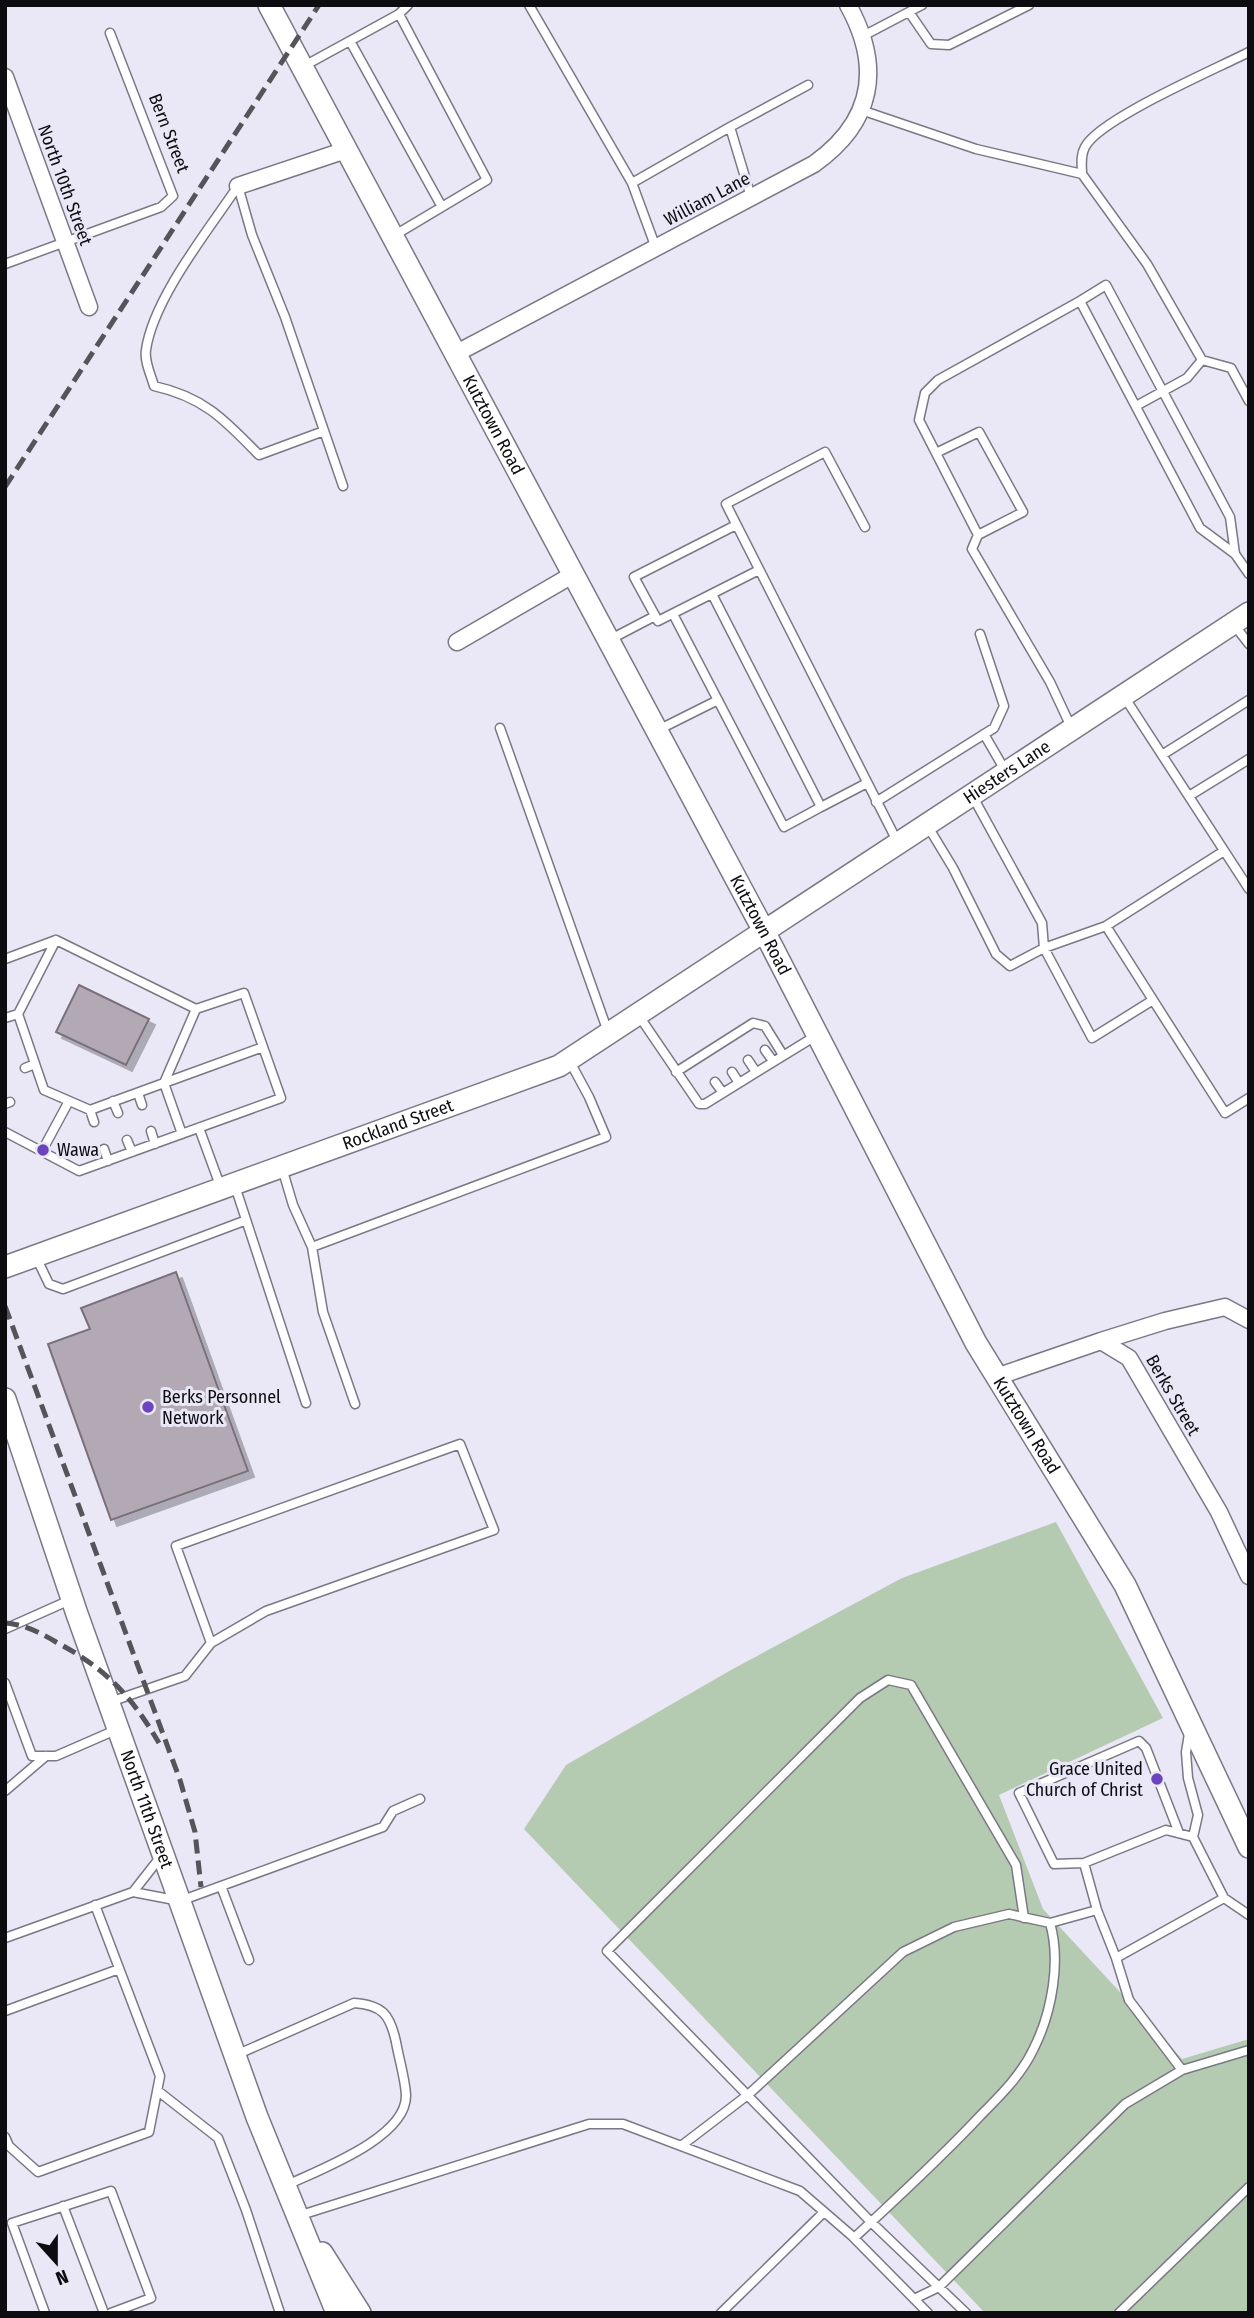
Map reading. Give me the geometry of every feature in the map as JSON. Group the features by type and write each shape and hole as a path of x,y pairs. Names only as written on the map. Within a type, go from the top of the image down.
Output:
{"main road":[{"name":"Kutztown Road","path":"269,5 765,933 976,1343 999,1376 1125,1585 1249,1847"},
{"name":"Hiesters Lane","path":"765,933 1241,618"},
{"name":"Rockland Street","path":"5,1267 529,1079 569,1060 765,933"},
{"name":"North 11th Street","path":"5,1399 12,1438 235,2056 337,2313"},
{"name":"North 11th Street","path":"298,2216 360,2313"}],"street":[{"name":"William Lane","path":"455,354 833,151 864,111 869,79 868,55 863,36 848,5"},
{"name":"North 10th Street","path":"5,77 89,307"},
{"path":"238,186 346,150"},
{"path":"457,642 574,574"},
{"path":"999,1376 1165,1321 1225,1307 1249,1320"},
{"name":"Berks Street","path":"1101,1341 1129,1358 1219,1512 1249,1576"}],"lane":[{"path":"302,67 400,15 408,5"},
{"path":"529,5 632,183 656,248"},
{"path":"863,36 922,5"},
{"path":"909,12 931,44 949,45 1029,5"},
{"path":"393,237 487,180 400,15"},
{"name":"Bern Street","path":"5,264 162,207 173,196 110,33"},
{"path":"350,41 442,207"},
{"path":"1249,52 1120,118 1086,144 1082,156 1082,174 1147,264 1202,360 1231,368 1249,401"},
{"path":"632,183 808,85"},
{"path":"864,111 976,149 1082,174"},
{"path":"730,127 751,197"},
{"path":"238,186 252,235 285,317 343,486"},
{"path":"238,186 187,260 153,323 145,352 154,386 174,391 219,413 259,456 324,431"},
{"path":"978,536 919,420 925,393 938,380 1106,285 1230,517 1235,554"},
{"path":"1080,301 1200,528 1235,554 1249,574"},
{"path":"1136,407 1187,378 1202,360"},
{"path":"936,453 979,432 1023,512 978,536 972,549 1050,682 1072,729"},
{"path":"865,527 825,452 726,504 898,844"},
{"path":"736,525 635,577 658,621 759,570"},
{"path":"712,594 821,807"},
{"path":"673,614 784,827 867,783"},
{"path":"609,640 655,616"},
{"path":"1241,618 1249,644"},
{"path":"876,802 994,728 1004,706 980,634"},
{"path":"1123,695 1249,889"},
{"path":"657,730 718,700"},
{"path":"1162,755 1249,700"},
{"path":"500,728 609,1035"},
{"path":"984,734 1006,772"},
{"path":"1189,796 1249,758"},
{"path":"971,795 1042,923 1044,948 1092,1038 1153,1000"},
{"path":"927,825 953,868 996,954 1010,966 1044,948 1106,926 1224,851"},
{"path":"1106,926 1225,1113 1249,1098"},
{"path":"5,959 56,940 196,1009 244,993 281,1098 79,1171 5,1132"},
{"path":"44,1090 18,1014 56,940"},
{"path":"182,1134 164,1083 196,1009"},
{"path":"5,1018 18,1014"},
{"path":"639,1016 699,1104 723,1093 818,1034"},
{"path":"676,1072 732,1036 752,1029 759,1022 765,1026 783,1055"},
{"path":"732,1036 738,1045"},
{"path":"17,1045 27,1041"},
{"path":"34,1093 44,1090 90,1110 263,1047"},
{"path":"715,1047 721,1056"},
{"path":"765,1049 773,1061"},
{"path":"698,1058 704,1067"},
{"path":"312,1247 606,1137 569,1060"},
{"path":"748,1060 756,1072"},
{"path":"25,1068 35,1064"},
{"path":"732,1072 739,1083"},
{"path":"715,1082 723,1093"},
{"path":"138,1093 142,1105"},
{"path":"42,1151 69,1101"},
{"path":"113,1101 118,1113"},
{"path":"90,1110 94,1122"},
{"path":"199,1128 244,1221 306,1403"},
{"path":"151,1131 155,1143"},
{"path":"127,1140 132,1152"},
{"path":"104,1149 108,1161"},
{"path":"282,1168 293,1205 312,1247 323,1312 355,1404"},
{"path":"36,1256 49,1284 64,1289 244,1221"},
{"path":"109,1703 185,1676 211,1643 266,1611 494,1530 460,1444 176,1546 211,1643"},
{"path":"5,1629 72,1599"},
{"path":"966,2313 871,2222 750,2094 607,1951 860,1698 888,1680 911,1685 1016,1866 1024,1917"},
{"path":"5,1684 32,1756 56,1756 118,1729"},
{"path":"1191,1724 1186,1752 1188,1778 1198,1815 1193,1836 1224,1898 1249,1915"},
{"path":"1178,1833 1146,1748 1139,1741 1019,1793 1054,1864 1084,1863 1166,1830 1178,1833 1193,1836"},
{"path":"5,1791 47,1756"},
{"path":"5,1938 133,1892 180,1901 383,1827 393,1811 420,1799"},
{"path":"133,1892 163,1854"},
{"path":"1084,1863 1097,1910 1129,2000 1182,2070"},
{"path":"221,1886 249,1960"},
{"path":"1116,1958 1224,1898"},
{"path":"5,2137 9,2146 38,2172 149,2132 160,2076 95,1905"},
{"path":"681,2146 750,2094 903,1952 954,1927 1009,1914 1050,1923 1097,1910"},
{"path":"854,2238 973,2124 1009,2085 1035,2048 1049,2003 1056,1945 1050,1923"},
{"path":"5,2011 119,1969"},
{"path":"235,2056 354,2003 374,2004 392,2021 406,2096 403,2111 375,2141 285,2186"},
{"path":"914,2299 939,2287 1125,2104 1182,2070 1249,2050"},
{"path":"158,2091 218,2138 246,2210 280,2313"},
{"path":"298,2216 589,2124 623,2123 800,2191 854,2238 928,2313"},
{"path":"1119,2313 1249,2187"},
{"path":"46,2313 12,2223 111,2191 150,2298 111,2313"},
{"path":"62,2206 104,2313"},
{"path":"720,2313 824,2212"}],"green space":[{"path":"1056,1522 1163,1718 999,1795 1043,1909 1182,2059 1249,2039 1249,2313 985,2313 524,1829 566,1765 731,1670 902,1578"}],"building":[{"path":"79,985 149,1019 126,1065 56,1032"},
{"name":"Berks Personnel Network","path":"176,1272 248,1471 111,1520 48,1344 90,1329 81,1308"}],"railway":[{"path":"5,487 319,5"},
{"path":"5,1306 180,1780 195,1832 201,1887"},
{"path":"5,1623 44,1635 89,1662 127,1697 159,1743"}],"place":[{"name":"Wawa","path":"43,1150"},
{"name":"Berks Personnel Network","path":"148,1407"},
{"name":"Grace United Church of Christ","path":"1157,1779"}]}
